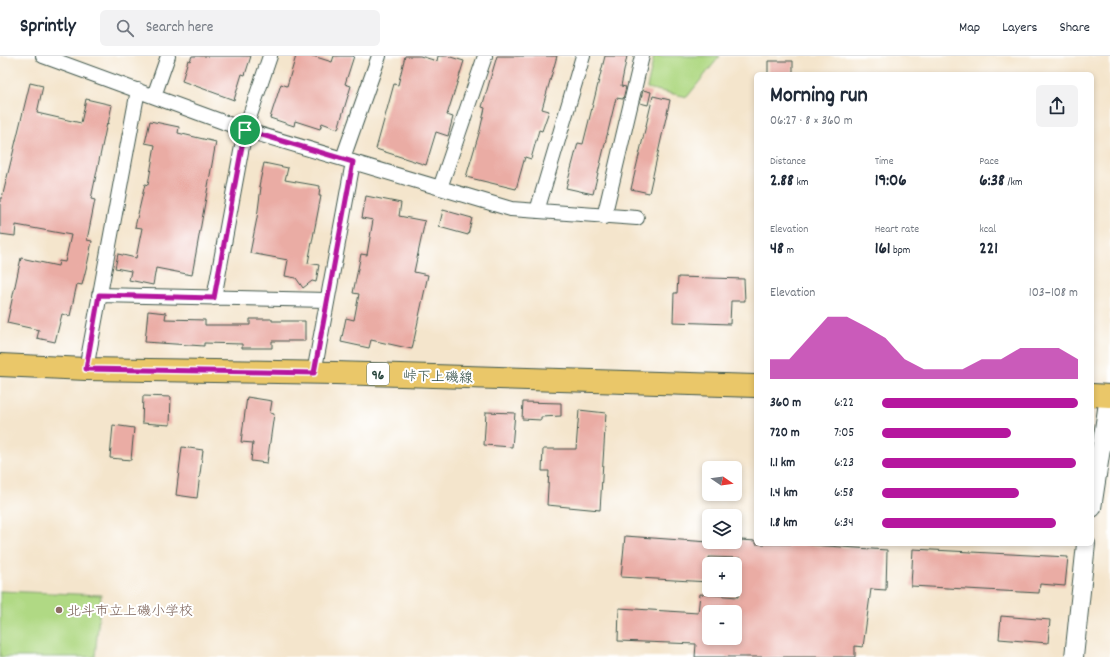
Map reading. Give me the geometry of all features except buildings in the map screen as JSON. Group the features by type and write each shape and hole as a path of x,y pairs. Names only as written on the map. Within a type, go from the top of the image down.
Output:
{"main road":[{"name":"峠下上磯線","path":"0,365 86,369 314,373 754,386"}],"street":[{"path":"43,56 69,60 138,90 245,130 511,209 604,217 637,218"},
{"path":"154,96 168,56"},
{"path":"214,298 245,130 270,56"},
{"path":"314,373 327,300 348,160 379,56"},
{"path":"440,188 485,56"},
{"path":"537,211 583,56"},
{"path":"604,217 642,56"},
{"path":"86,369 138,90"},
{"path":"99,295 327,300"},
{"path":"1094,489 1104,395"},
{"path":"1074,657 1086,546"}],"green space":[{"path":"654,56 720,56 687,97 647,88"},
{"path":"0,591 101,595 95,657 0,657"}],"place":[{"name":"北斗市立上磯小学校","path":"59,610"}],"route":[{"path":"245,130 353,162 314,373 86,369 99,295 214,298 245,130"}]}
